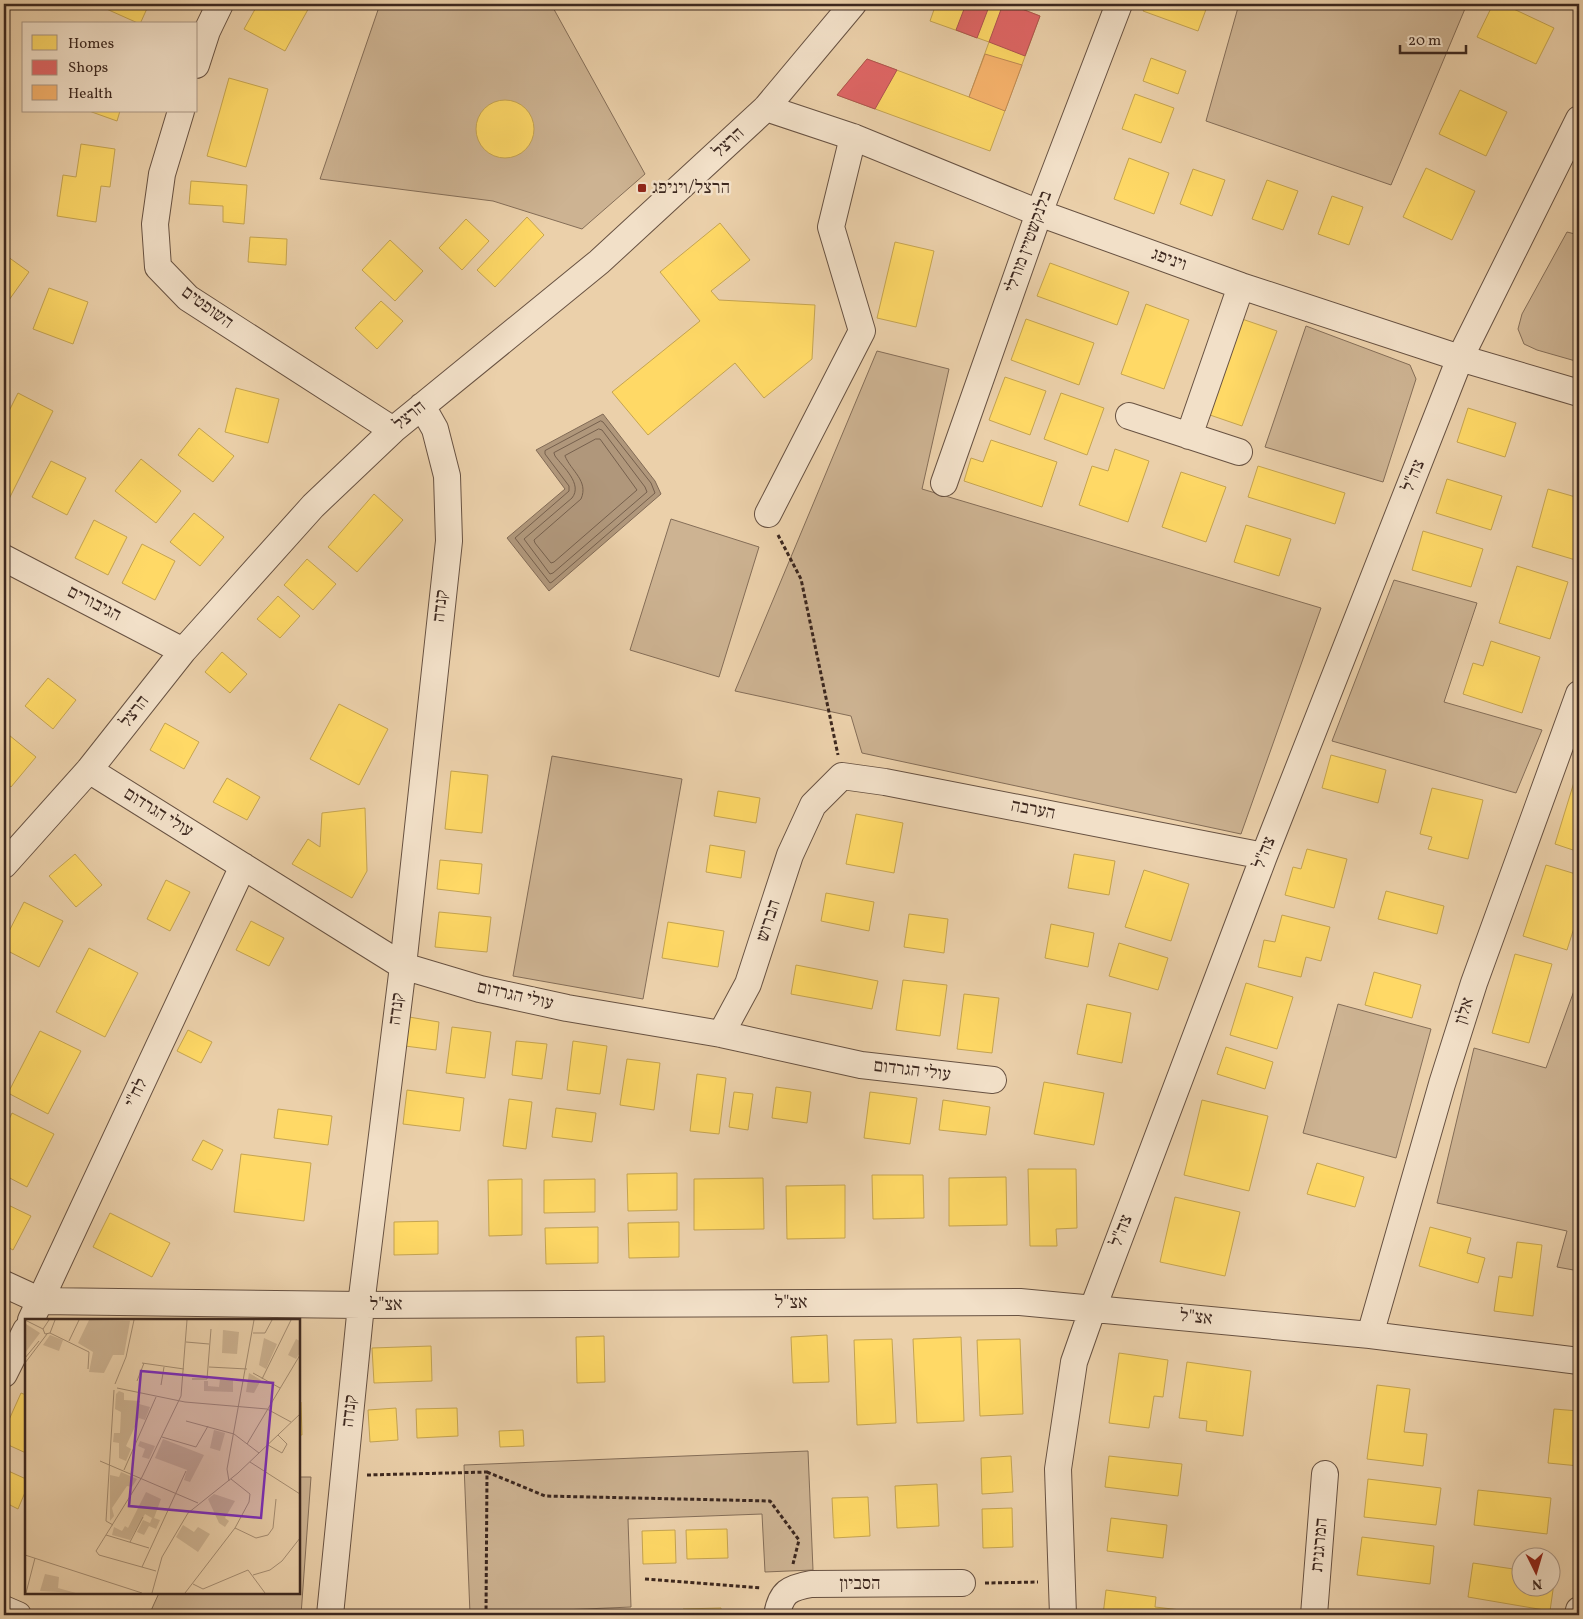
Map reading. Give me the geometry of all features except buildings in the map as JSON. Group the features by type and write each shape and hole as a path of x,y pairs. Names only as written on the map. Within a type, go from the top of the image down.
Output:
{"street":[{"path":"198,59 207,31 220,4"},
{"name":"הרצל","path":"4,864 90,770 183,651 313,506 393,430 599,262 766,108 853,4"},
{"name":"בלנקשטיין מורלי","path":"944,483 1039,212 1118,4"},
{"name":"ויניפג","path":"766,108 853,137 1039,212 1241,286 1460,358 1579,393"},
{"name":"השופטים","path":"182,112 162,174 155,224 158,267 188,298 393,430"},
{"name":"צה\"ל","path":"1063,1615 1058,1469 1074,1362 1264,856 1460,358 1579,119"},
{"path":"768,514 862,331 831,227 853,137"},
{"path":"1189,436 1241,286"},
{"name":"קנדה","path":"330,1615 361,1305 403,966 448,541 446,476 435,429 422,406"},
{"path":"1129,416 1239,452"},
{"name":"הגיבורים","path":"4,558 183,651"},
{"name":"אלון","path":"1370,1335 1442,1084 1474,983 1579,694"},
{"name":"עולי הגרדום","path":"90,770 403,966 480,989 548,1004 721,1034 861,1065 992,1080"},
{"name":"הערבה","path":"842,776 885,782 1264,856"},
{"name":"הברוש","path":"721,1034 748,984 790,855 813,805 842,776"},
{"name":"לח\"י","path":"36,1310 243,866"},
{"name":"אצ\"ל","path":"4,1284 36,1310 361,1305 1020,1302 1370,1335 1579,1361"},
{"path":"4,1374 25,1332"},
{"name":"המרגנית","path":"1314,1615 1326,1474"},
{"name":"הסביון","path":"787,1591 796,1586 811,1584 962,1583"},
{"path":"777,1615 780,1602 787,1591"},
{"path":"4,1609 18,1615"},
{"path":"1578,1615 1579,1610"}],"path":[{"path":"768,514 801,579 842,776"},
{"path":"344,1476 487,1472 545,1496 770,1501 799,1540 787,1591 751,1586 644,1579"},
{"path":"486,1615 487,1472"},
{"path":"962,1583 1061,1582"}],"shaded area":[{"path":"383,4 551,4 645,174 582,229 493,201 320,179 379,7"},
{"path":"1239,4 1467,4 1391,185 1206,121"},
{"path":"1567,232 1579,235 1579,362 1537,350 1524,344 1518,329 1522,314"},
{"path":"1306,326 1410,365 1416,379 1383,482 1265,447"},
{"path":"877,351 949,369 922,489 1321,608 1241,834 862,753 851,716 735,691"},
{"path":"671,519 759,547 719,677 630,650"},
{"path":"1394,580 1477,603 1444,702 1542,730 1516,793 1332,741"},
{"path":"552,756 682,779 643,999 513,976"},
{"path":"1579,977 1579,1271 1557,1267 1567,1231 1437,1203 1474,1048 1546,1068"},
{"path":"1338,1004 1431,1029 1396,1158 1303,1133"},
{"path":"808,1451 813,1570 765,1572 762,1514 628,1519 631,1607 470,1614 464,1465"},
{"path":"300,1477 311,1477 301,1615 149,1615 159,1594 300,1594"}],"water":[{"path":"603,414 655,481 661,494 549,591 507,538 565,489 536,450"}],"place":[{"name":"הרצל/ויניפג","path":"642,188"}]}
